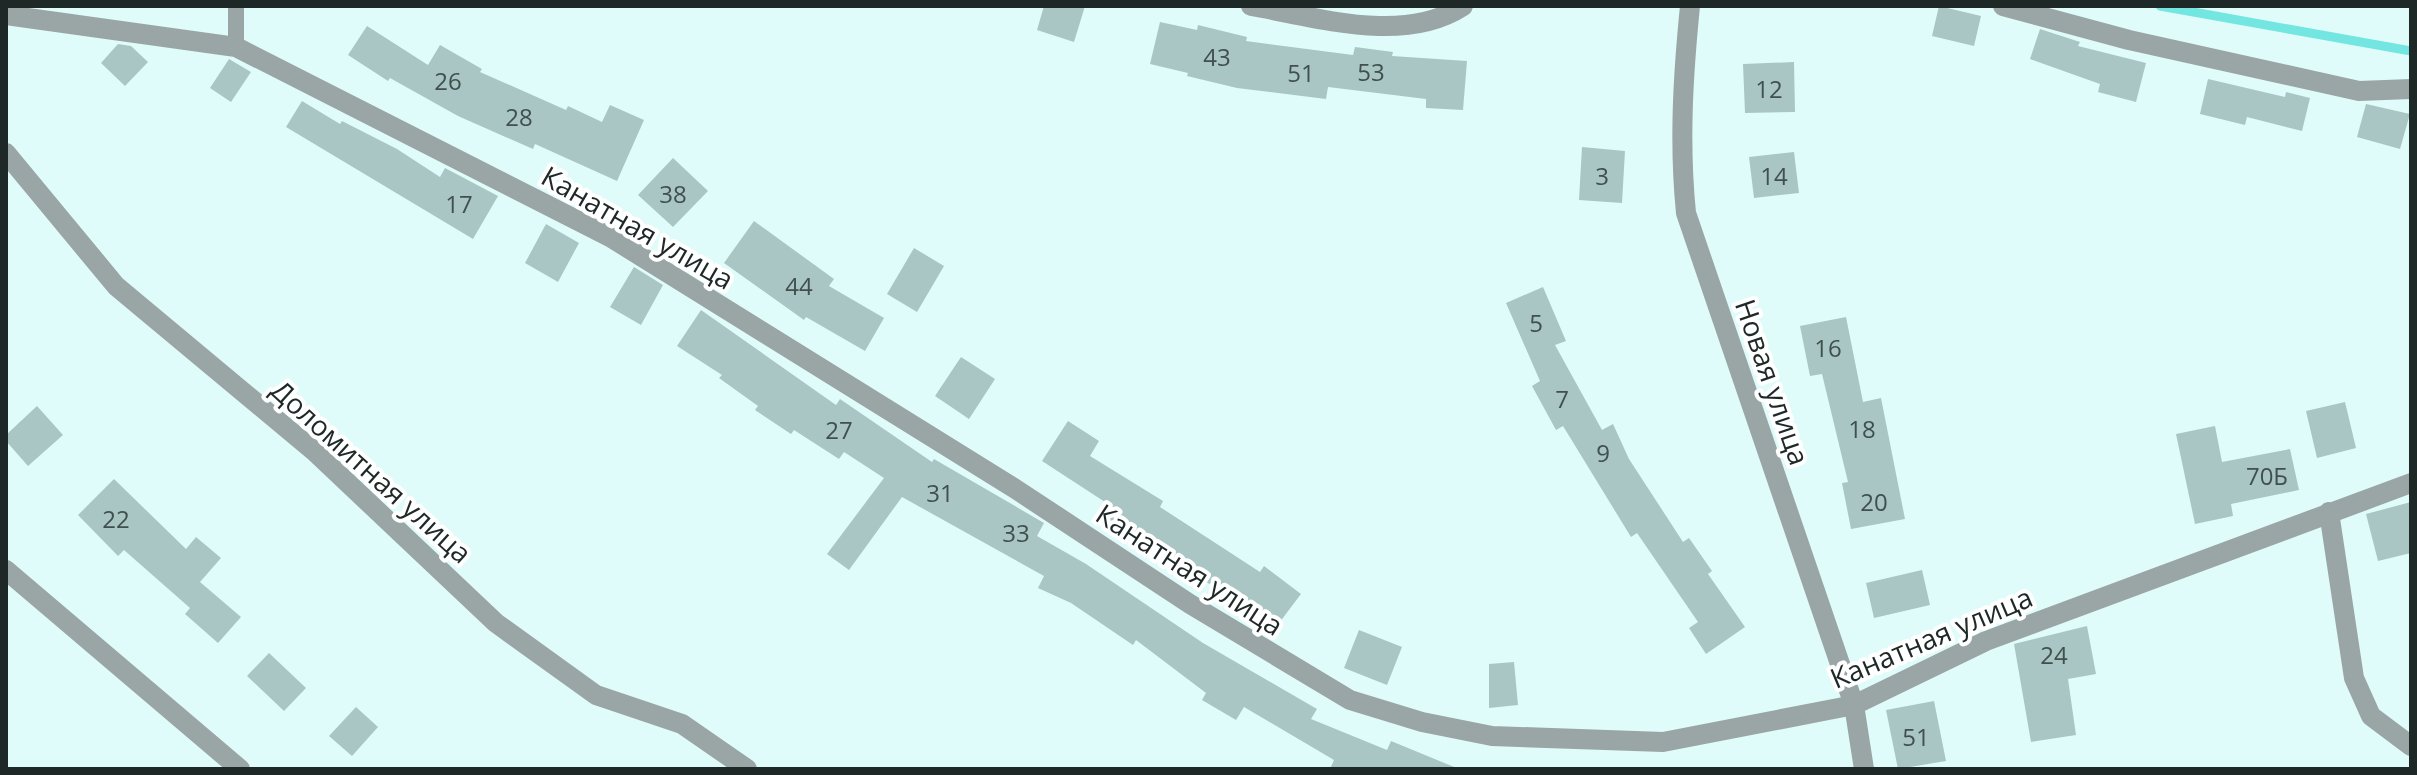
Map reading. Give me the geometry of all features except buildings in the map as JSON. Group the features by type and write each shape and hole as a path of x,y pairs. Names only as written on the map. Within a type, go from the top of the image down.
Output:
{"street":[{"path":"1251,6 1376,27 1443,19 1463,6"},
{"name":"Новая улица","path":"1690,6 1682,88 1680,157 1686,213 1854,705 1864,769"},
{"path":"2003,6 2129,40 2359,91 2411,89"},
{"name":"Канатная улица","path":"6,15 236,47 610,237 1014,488 1190,604 1350,700 1422,722 1492,736 1663,742 1854,705 1986,641 2411,483"},
{"name":"Доломитная улица","path":"6,153 116,286 314,451 496,623 596,695 682,724 747,769"},
{"path":"2329,512 2354,678 2371,716 2411,746"},
{"path":"6,570 240,769"}],"lane":[{"path":"236,6 236,47"}],"waterway":[{"path":"2160,6 2411,51"}]}
